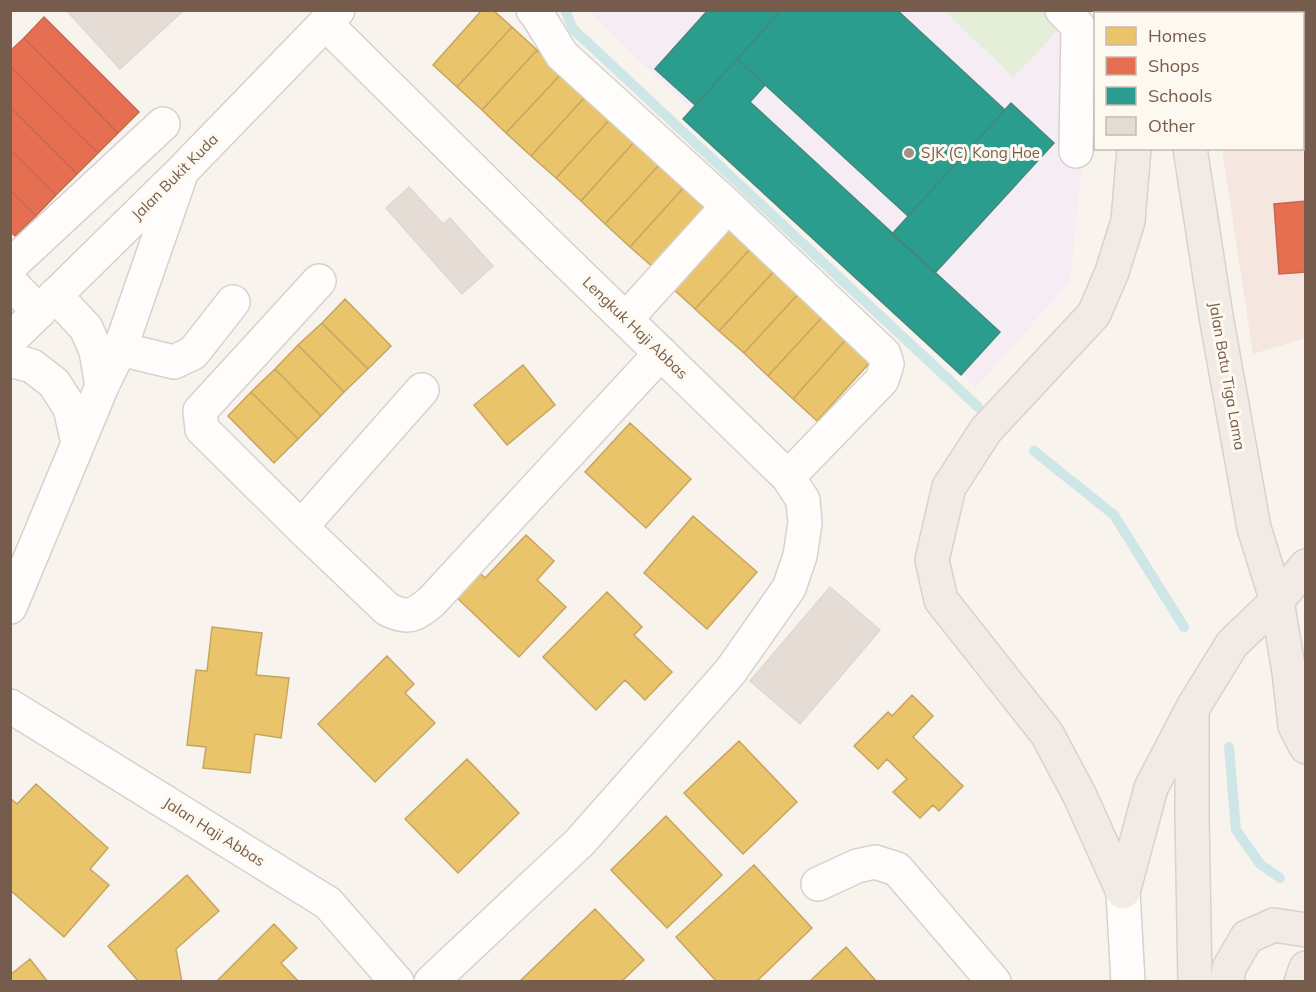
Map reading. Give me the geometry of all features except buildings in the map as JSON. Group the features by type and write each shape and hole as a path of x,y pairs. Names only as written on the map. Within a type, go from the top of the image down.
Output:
{"highway":[{"path":"1123,892 1080,796 1047,734 941,600 932,560 949,488 986,430 1094,314 1112,272 1128,221 1134,150"},
{"name":"Jalan Batu Tiga Lama","path":"1190,150 1216,316 1254,528 1277,601 1295,726 1305,747"},
{"path":"1123,892 1151,788 1192,709 1232,644 1277,601 1305,566"},
{"path":"1192,709 1195,981"},
{"path":"1227,981 1229,968 1247,937 1274,925 1305,930"},
{"path":"1301,981 1305,968"}],"street":[{"path":"533,10 562,55 728,206 884,354 887,363 882,380 788,477"},
{"path":"1062,10 1078,26 1076,151"},
{"name":"Jalan Bukit Kuda","path":"10,340 182,171 332,17"},
{"name":"Lengkuk Haji Abbas","path":"332,17 626,319 788,477 803,500 805,523 800,556 789,588 730,672 580,843 431,981"},
{"path":"10,266 164,124"},
{"path":"10,607 102,386 120,349 182,171"},
{"path":"626,319 728,206"},
{"path":"319,281 200,411 202,429 301,527 387,609 396,614 409,616 419,612 432,601 661,353"},
{"path":"10,282 86,328 96,351 102,386"},
{"path":"120,349 174,362 194,353 233,302"},
{"path":"10,360 32,366 54,382 70,408 78,443"},
{"path":"301,527 422,390"},
{"name":"Jalan Haji Abbas","path":"10,706 328,903 397,981"},
{"path":"818,884 857,866 874,862 897,869 994,981"},
{"path":"1123,892 1128,981"}],"shaded area":[{"name":"SJK (C) Kong Hoe","path":"589,11 1083,11 1094,21 1094,44 1070,281 976,388"},
{"path":"1305,11 1305,338 1253,354 1222,150 1304,150 1304,12 1201,12"}],"green space":[{"path":"945,11 1057,11 1067,21 1013,77"}],"waterway":[{"path":"565,10 573,29 978,407"},
{"path":"1034,451 1114,515 1184,627"},
{"path":"1229,747 1236,830 1260,864 1280,878"}],"place":[{"name":"SJK (C) Kong Hoe","path":"909,153"}]}
